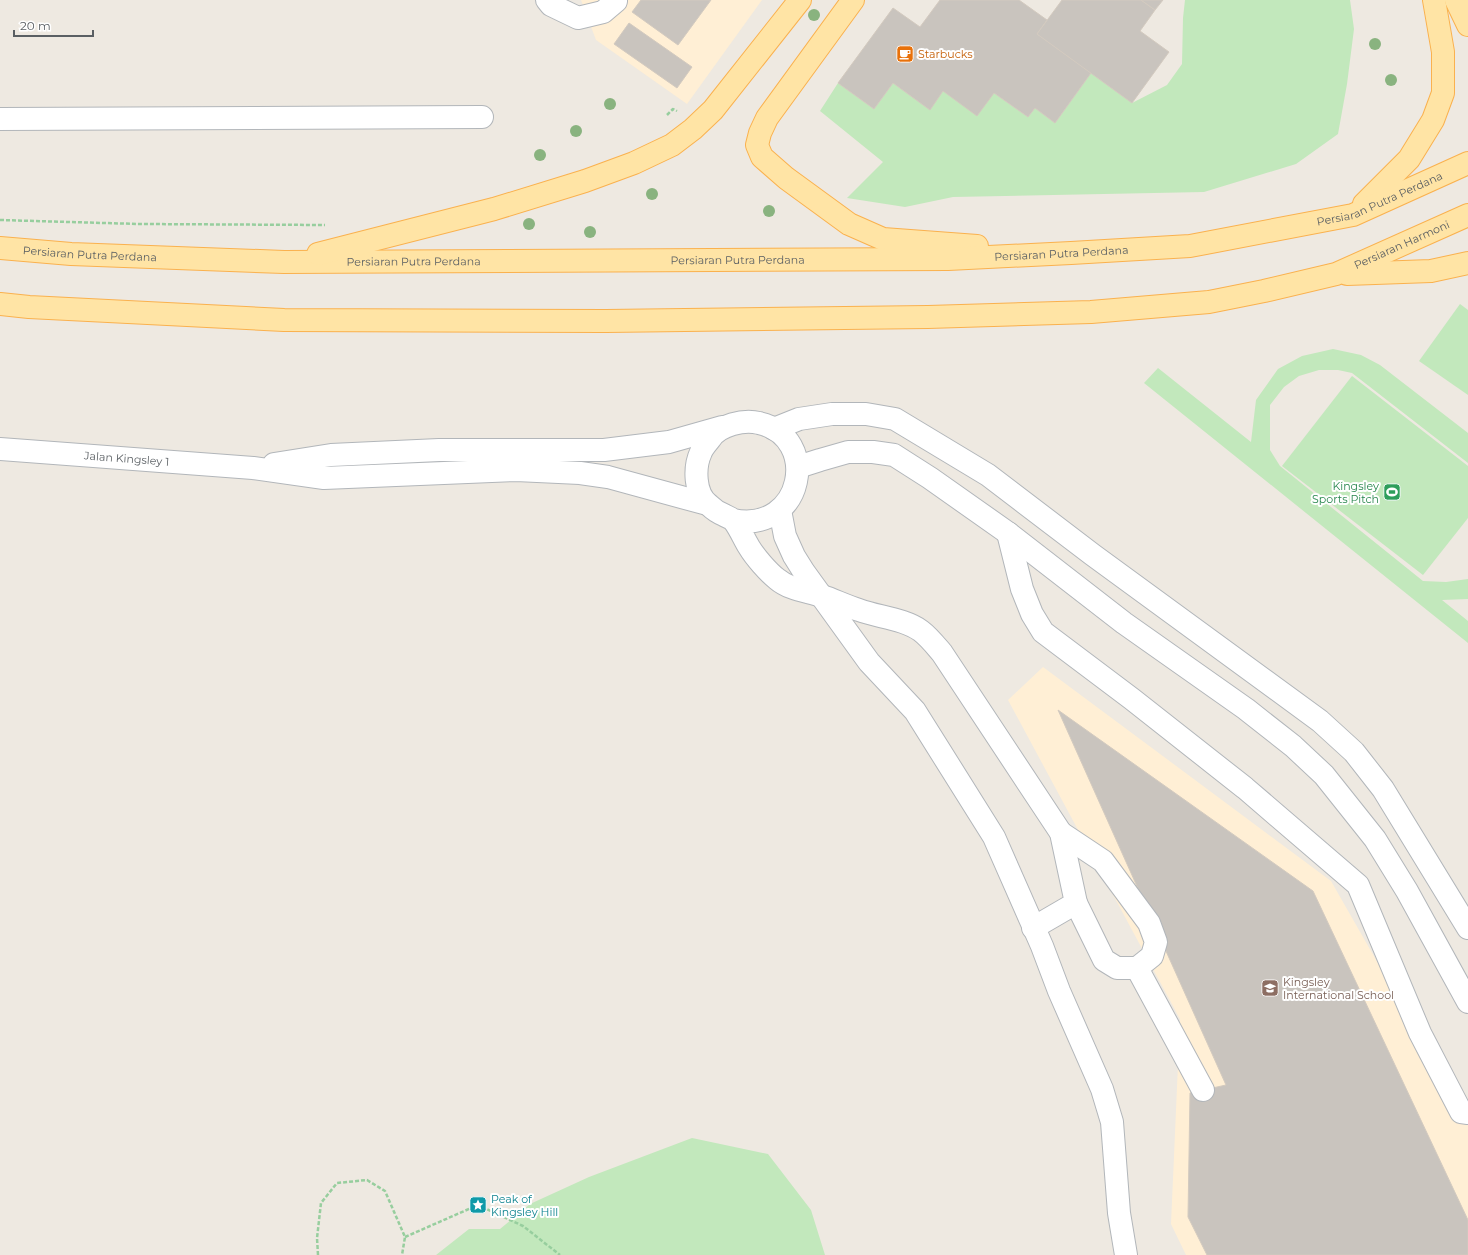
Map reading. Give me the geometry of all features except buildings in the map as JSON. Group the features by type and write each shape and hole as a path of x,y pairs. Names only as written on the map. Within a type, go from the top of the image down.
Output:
{"main road":[{"path":"284,262 494,209 585,182 634,163 672,145 700,123 713,110 800,0"},
{"path":"853,0 766,118 757,145 762,157 786,178 849,224 883,239 1071,252"},
{"path":"1353,215 1409,159 1433,120 1443,93 1443,52 1434,0"},
{"path":"1456,0 1468,25"},
{"name":"Persiaran Putra Perdana","path":"0,248 71,254 284,262 948,259 1190,246 1353,215 1465,165"},
{"name":"Persiaran Harmoni","path":"1336,274 1468,215"},
{"path":"0,304 29,307 284,320 606,321 928,318 1091,312 1209,302 1336,274 1431,271 1468,263"}],"street":[{"path":"547,0 551,4 578,18 603,12 616,1"},
{"path":"0,119 482,117"},
{"path":"774,429 799,419 832,414 866,414 895,419 988,475 1092,555 1320,721 1354,752 1384,789 1468,928"},
{"path":"742,422 759,422 774,429 786,439 794,452 798,467 796,484 790,498 780,510 770,517 758,521 746,522 733,520 724,516 707,504 608,477 580,473 516,470 324,478 253,468 331,455 439,450 604,450 669,442 742,422"},
{"path":"707,504 700,493 697,483 698,463 701,452 711,436 726,426"},
{"name":"Jalan Kingsley 1","path":"0,449 253,468"},
{"path":"798,467 848,452 873,452 894,455 930,478 1008,533 1124,623 1246,709 1293,746 1324,775 1375,839 1407,891 1466,999 1468,1017"},
{"path":"780,510 785,536 794,556 804,572 869,662 915,711 994,837 1102,1089 1112,1122 1119,1213 1126,1255"},
{"path":"733,520 750,549 777,579 798,590 822,596 859,610 902,622 921,631 942,653 1061,833 1076,903 1104,960 1117,968 1137,968 1152,956 1156,942 1149,923 1104,860 1061,833"},
{"path":"1008,533 1022,589 1032,614 1043,632 1246,788 1358,885 1420,1033 1461,1112 1468,1113"},
{"path":"1033,928 1076,903"},
{"path":"1137,968 1203,1090"}],"path":[{"path":"664,119 673,109 700,123"},
{"path":"0,220 139,224 326,225"},
{"path":"318,1255 317,1238 321,1203 337,1183 367,1180 385,1191 405,1237 402,1255"},
{"path":"405,1237 478,1205 523,1226 560,1255"}],"shaded area":[{"path":"581,0 762,0 687,104 596,40"},
{"name":"Kingsley International School","path":"1043,667 1331,881 1468,1121 1468,1255 1186,1255 1171,1224 1180,1019 1008,700"}],"green space":[{"path":"1185,0 1350,0 1354,29 1347,84 1338,134 1296,164 1204,192 953,197 905,207 847,198 883,162 820,111 838,83 874,109 893,83 929,109 943,91 994,93 1028,117 1035,108 1055,123 1091,73 1132,103 1167,85 1182,64"},
{"path":"1460,304 1468,310 1468,395 1419,361"},
{"path":"1333,349 1361,355 1380,365 1468,433 1468,463 1352,373 1338,370 1319,370 1299,376 1284,387 1270,405 1270,450 1280,466 1423,581 1446,582 1468,579 1468,599 1442,600 1468,621 1468,643 1144,383 1158,368 1251,442 1256,400 1278,369 1302,356"},
{"name":"Kingsley Sports Pitch","path":"1352,376 1468,466 1468,518 1423,575 1282,466"},
{"path":"692,1138 768,1154 811,1210 825,1255 436,1255 469,1229 500,1229 530,1204 589,1177"}],"place":[{"name":"Starbucks","path":"905,54"},
{"name":"Kingsley Sports Pitch","path":"1392,492"},
{"name":"Kingsley International School","path":"1270,988"},
{"name":"Peak of Kingsley Hill","path":"478,1205"}]}
